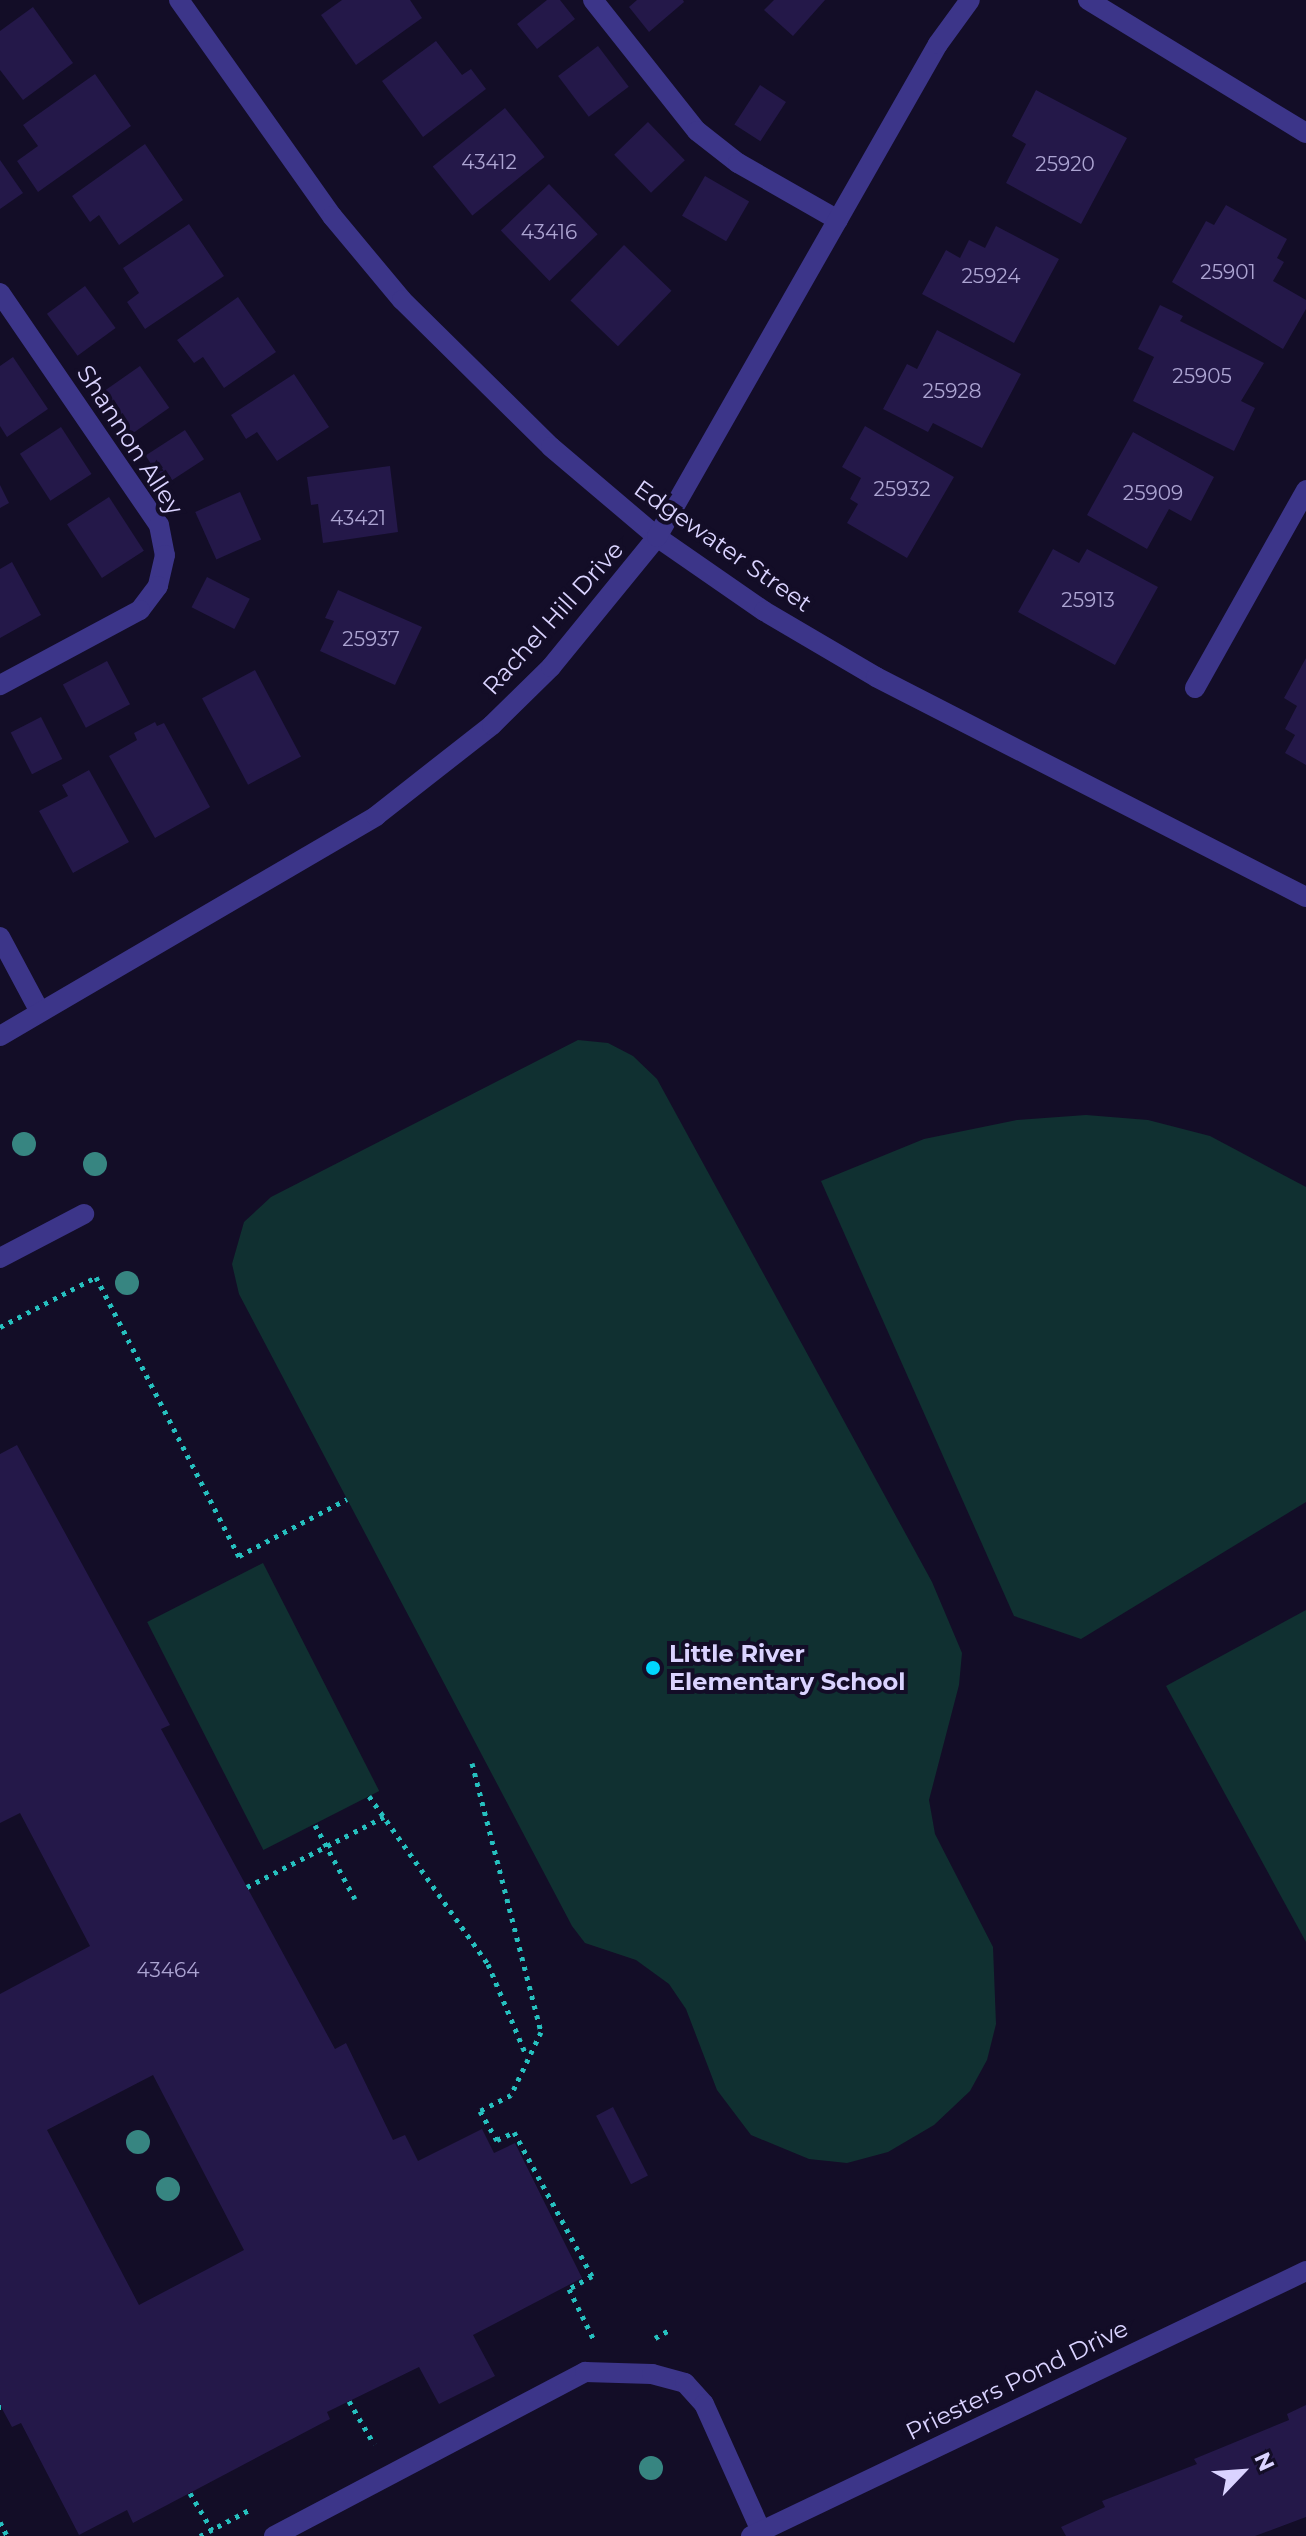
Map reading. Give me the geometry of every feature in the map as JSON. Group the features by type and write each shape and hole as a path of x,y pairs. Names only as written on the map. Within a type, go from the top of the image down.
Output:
{"street":[{"name":"Edgewater Street","path":"179,0 332,216 402,300 520,418 657,537 764,611 876,677 1306,897"},
{"path":"593,0 697,131 738,163 838,220"},
{"name":"Rachel Hill Drive","path":"0,1036 322,850 426,780 551,667 657,537 938,44 970,0"},
{"path":"1088,0 1306,133"},
{"name":"Shannon Alley","path":"0,293 159,525 165,555 158,586 140,610 0,685"},
{"path":"1195,688 1306,490"},
{"path":"0,937 40,1012"},
{"path":"0,1258 84,1214"},
{"name":"Priesters Pond Drive","path":"756,2534 1306,2271"},
{"path":"274,2536 585,2372 652,2374 685,2383 704,2404 756,2534"}],"path":[{"path":"0,1327 96,1277 239,1556 347,1499"},
{"path":"472,1763 541,2032 526,2056 511,2095 480,2111 497,2140 514,2132 592,2276 569,2289 599,2350"},
{"path":"369,1796 488,1964 526,2056"},
{"path":"247,1887 384,1817"},
{"path":"315,1825 355,1899"},
{"path":"645,2344 671,2329"},
{"path":"349,2401 374,2444"},
{"path":"190,2493 212,2530"},
{"path":"0,2522 7,2536"}],"green space":[{"path":"578,1040 608,1043 633,1056 657,1079 932,1582 962,1653 959,1685 929,1800 935,1834 993,1947 996,2024 987,2060 970,2091 934,2125 888,2152 847,2163 809,2159 751,2135 717,2090 686,2009 669,1984 636,1960 585,1943 572,1926 239,1294 232,1264 244,1222 271,1197"},
{"path":"1086,1115 1148,1120 1210,1136 1306,1187 1306,1502 1081,1639 1014,1616 821,1181 924,1139 1017,1120"},
{"path":"263,1563 379,1791 263,1850 147,1622"},
{"path":"1306,1610 1306,1942 1166,1686"}],"building":[{"path":"342,0 410,0 422,18 356,65 321,15"},
{"path":"547,0 560,0 575,19 537,49 517,24"},
{"path":"637,0 684,2 649,32 629,7"},
{"path":"774,0 825,0 793,36 764,10"},
{"path":"33,7 73,63 23,100 0,70 0,31"},
{"path":"436,41 462,75 471,69 486,89 423,137 382,81"},
{"path":"598,46 629,87 589,117 558,76"},
{"path":"95,74 131,126 38,192 17,161 38,146 23,125"},
{"path":"760,85 786,102 760,141 734,124"},
{"path":"1036,90 1127,138 1081,224 1006,183 1026,144 1012,136"},
{"path":"505,108 545,157 472,215 433,167"},
{"path":"648,122 685,160 651,193 614,155"},
{"path":"145,144 183,200 119,245 99,215 90,222 72,196"},
{"path":"0,160 23,193 0,209"},
{"path":"705,176 749,202 726,241 682,216"},
{"path":"549,184 598,234 549,281 501,231"},
{"path":"1226,205 1287,239 1277,258 1284,262 1273,281 1306,300 1306,309 1283,349 1172,282 1206,221 1214,225"},
{"path":"189,224 224,276 145,329 127,302 139,293 123,268"},
{"path":"996,226 1059,259 1014,343 922,294 946,250 960,258 969,240 985,248"},
{"path":"624,245 671,291 618,346 571,300"},
{"path":"85,286 116,328 78,356 47,314"},
{"path":"238,297 276,352 224,388 203,357 194,363 177,340"},
{"path":"1160,305 1183,316 1180,321 1264,363 1241,401 1255,408 1234,451 1133,401 1154,357 1138,349"},
{"path":"937,330 1021,374 982,448 933,423 928,432 883,409 907,364 917,369"},
{"path":"13,357 48,409 7,437 0,426 0,366"},
{"path":"140,366 169,408 130,435 101,394"},
{"path":"294,374 329,427 277,461 257,432 246,439 231,415"},
{"path":"865,426 954,477 907,558 847,523 858,504 850,499 861,478 842,467"},
{"path":"61,427 91,474 50,501 20,454"},
{"path":"185,430 204,459 165,485 146,456"},
{"path":"1133,432 1214,477 1191,521 1169,509 1147,549 1087,515"},
{"path":"390,466 398,532 323,543 318,504 311,505 307,477"},
{"path":"0,485 9,503 0,508"},
{"path":"240,492 261,540 216,559 195,512"},
{"path":"109,497 144,551 102,578 67,524"},
{"path":"1053,549 1079,563 1087,549 1158,587 1115,665 1018,612"},
{"path":"12,562 41,615 0,638 0,569"},
{"path":"207,577 250,599 234,629 192,607"},
{"path":"338,590 422,627 395,685 320,651 334,621 325,618"},
{"path":"1306,658 1306,765 1285,753 1295,735 1285,729 1297,706 1284,698"},
{"path":"107,661 130,704 86,728 63,684"},
{"path":"255,670 301,757 248,785 202,698"},
{"path":"41,717 62,759 32,774 11,732"},
{"path":"155,722 157,726 164,723 210,807 155,838 109,756 137,740 134,733"},
{"path":"89,770 129,842 73,873 39,811 68,796 62,785"},
{"path":"17,1445 170,1725 161,1729 335,2049 346,2043 393,2140 405,2135 418,2161 482,2129 494,2153 515,2143 582,2278 473,2335 495,2376 439,2404 419,2367 327,2412 330,2419 133,2523 127,2510 79,2535 21,2423 12,2427 0,2405 0,1994 90,1946 20,1813 0,1823 0,1454","holes":["153,2075 244,2250 139,2305 47,2130"]},
{"path":"613,2107 648,2176 631,2184 596,2116"},
{"path":"1306,2405 1306,2517 1255,2536 1066,2536 1061,2527 1105,2507 1102,2501 1197,2464 1194,2459 1289,2420 1287,2414"}],"place":[{"name":"Little River Elementary School","path":"653,1668"}]}
